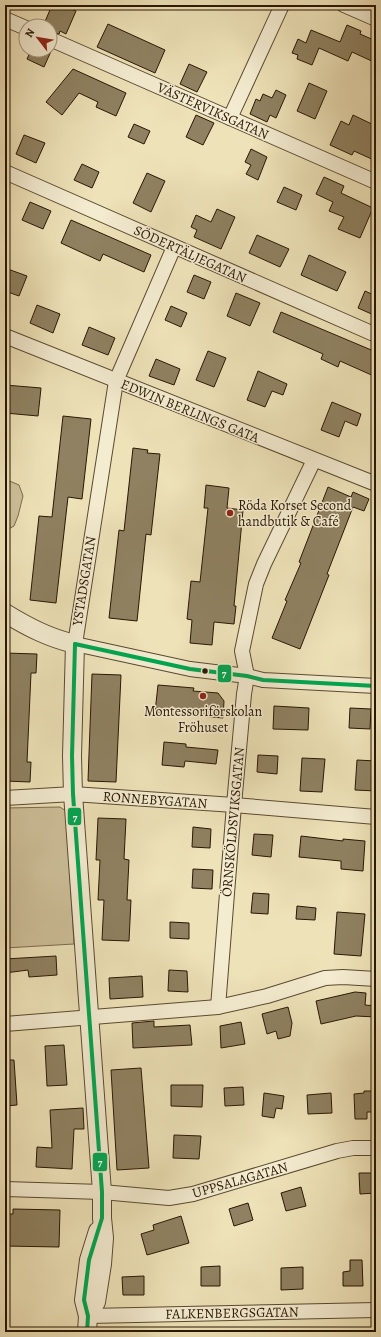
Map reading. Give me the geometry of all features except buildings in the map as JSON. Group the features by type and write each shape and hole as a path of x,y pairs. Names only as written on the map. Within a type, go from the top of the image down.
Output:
{"street":[{"path":"230,118 282,5"},
{"path":"344,5 376,19"},
{"path":"5,19 18,25"},
{"name":"VÄSTERVIKSGATAN","path":"58,43 376,182"},
{"name":"SÖDERTÄLJEGATAN","path":"5,172 376,335"},
{"name":"YSTADSGATAN","path":"88,1324 84,1300 89,1260 102,1218 102,1192 73,794 72,756 75,644 116,381 174,247"},
{"name":"EDWIN BERLINGS GATA","path":"5,336 376,484"},
{"name":"ÖRNSKÖLDSVIKSGATAN","path":"218,1007 234,805 247,676 242,651 256,584 264,564 314,460"},
{"path":"5,614 44,634 60,640 190,669 247,676 263,680 376,686"},
{"name":"RONNEBYGATAN","path":"5,798 73,794 234,805 376,818"},
{"path":"5,1024 218,1007 266,996 325,978 343,977 376,979"},
{"name":"UPPSALAGATAN","path":"5,1189 102,1192 169,1198 193,1194 337,1151 353,1148 376,1148"},
{"name":"FALKENBERGSGATAN","path":"88,1324 376,1310"}],"shaded area":[{"path":"5,479 19,485 23,496 14,526 5,531"},
{"path":"60,807 66,811 74,944 5,948 5,808"}],"transit line":[{"name":"7","path":"75,644 72,756 73,794 102,1192 102,1218 89,1260 84,1300 88,1316 87,1332"},
{"name":"7","path":"75,644 190,669 247,676 263,680 376,686"}],"place":[{"name":"Röda Korset Second handbutik & Café","path":"230,513"},
{"name":"Montessoriförskolan Fröhuset","path":"203,696"}]}
